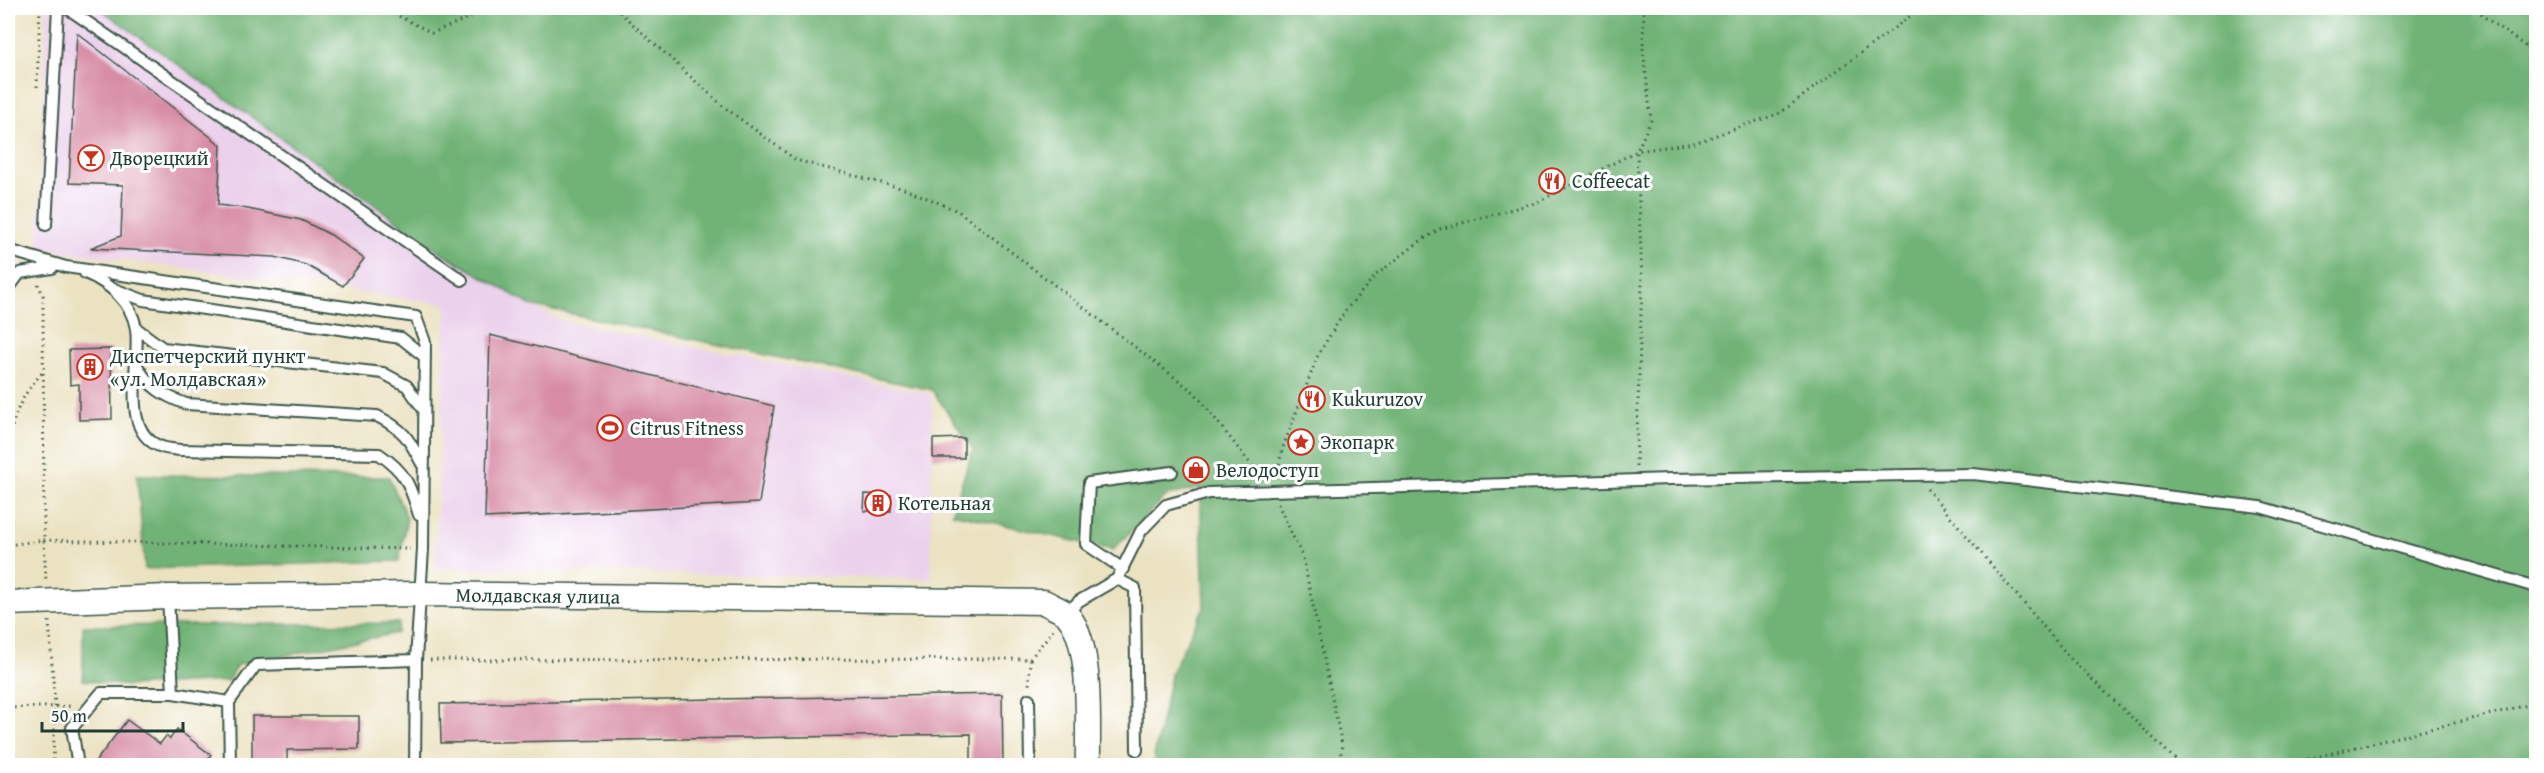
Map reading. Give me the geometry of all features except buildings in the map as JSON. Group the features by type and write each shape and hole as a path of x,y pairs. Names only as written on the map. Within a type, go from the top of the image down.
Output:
{"street":[{"name":"Молдавская улица","path":"8,603 168,597 420,594 1021,600 1044,602 1066,614"},
{"path":"1066,614 1080,639 1086,669 1088,765"}],"lane":[{"path":"46,225 58,8"},
{"path":"66,8 462,280"},
{"path":"8,250 87,273 111,287 143,300 401,338 425,357"},
{"path":"8,290 20,273 66,267 416,317 425,342 425,357 423,549 416,660 415,765"},
{"path":"111,287 127,304 136,328 136,420 144,437 162,447 379,454 396,465 410,483 422,524"},
{"path":"136,328 163,348 383,373 407,386 424,410"},
{"path":"136,364 145,381 164,396 186,404 377,416 398,427 410,441 423,467"},
{"path":"1137,750 1135,588 1086,544 1089,483 1172,472"},
{"path":"1066,614 1079,601 1120,574 1141,531 1166,505 1209,493 1635,480 1973,474 2260,507 2536,587"},
{"path":"168,597 173,693"},
{"path":"230,765 229,702 256,665 416,660"},
{"path":"78,765 72,728 101,693 173,693 229,702"},
{"path":"1029,699 1030,765"}],"path":[{"path":"37,91 40,8"},
{"path":"382,8 432,33 493,8"},
{"path":"615,8 724,107 796,160 908,190 958,211 1195,393 1273,492 1303,558 1342,745 1339,765"},
{"path":"1635,480 1642,282 1637,151 1651,120 1643,48 1644,8"},
{"path":"1273,492 1282,447 1318,355 1345,311 1376,275 1419,242 1440,229 1538,202 1637,151 1694,143 1780,113 1921,8"},
{"path":"2478,8 2482,15 2536,54"},
{"path":"32,270 43,295 44,540 55,706 53,765"},
{"path":"8,450 10,429 19,403 44,371"},
{"path":"1915,475 2071,659 2182,765"},
{"path":"8,545 44,540 423,549"},
{"path":"1029,699 1030,659 1066,614"},
{"path":"416,660 1030,659"},
{"path":"2279,765 2536,704"},
{"path":"8,708 89,707"},
{"path":"2530,765 2536,762"}],"shaded area":[{"path":"46,8 99,8 442,253 559,320 932,394 931,579 435,568 446,304 38,248"}],"green space":[{"path":"99,8 2536,8 2536,765 1157,765 1154,756 1172,671 1204,607 1200,488 1166,496 1113,550 952,513 973,449 932,390 530,305 442,253"},
{"path":"137,475 389,477 407,518 399,561 145,569"},
{"path":"399,623 397,633 237,665 228,681 127,686 83,680 83,626"}],"place":[{"name":"Дворецкий","path":"91,158"},
{"name":"Coffeecat","path":"1552,181"},
{"name":"Диспетчерский пункт «ул. Молдавская»","path":"90,367"},
{"name":"Kukuruzov","path":"1312,399"},
{"name":"Citrus Fitness","path":"610,428"},
{"name":"Экопарк","path":"1301,442"},
{"name":"Велодоступ","path":"1196,470"},
{"name":"Котельная","path":"878,503"}]}
